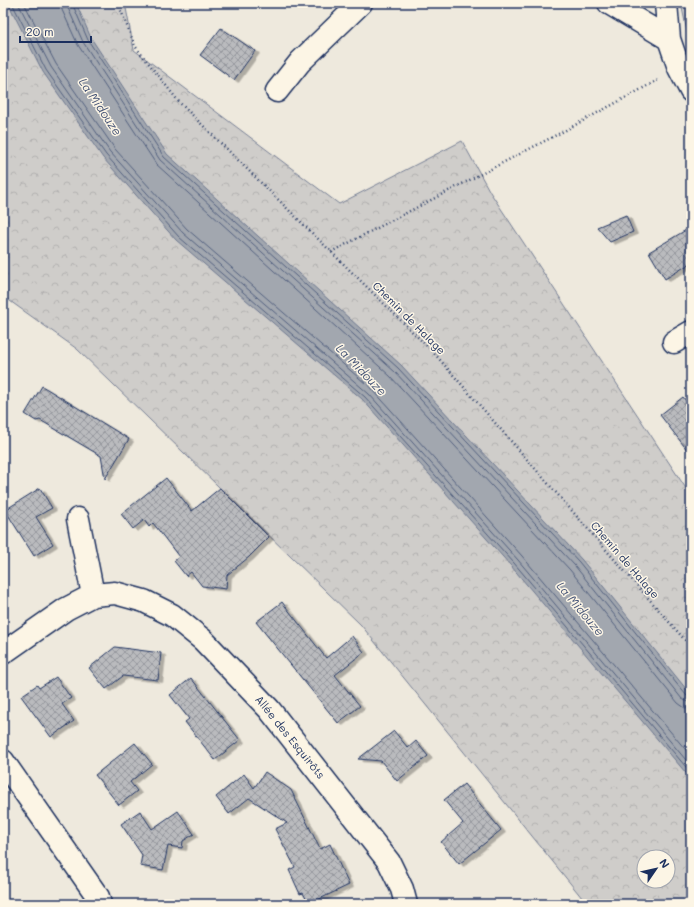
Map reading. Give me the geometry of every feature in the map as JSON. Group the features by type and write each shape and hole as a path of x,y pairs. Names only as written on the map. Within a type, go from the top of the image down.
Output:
{"street":[{"path":"277,91 300,62 361,3"},
{"path":"609,3 669,39"},
{"path":"666,3 669,39 679,68 691,91"},
{"path":"78,519 93,595"},
{"name":"Allée des Esquirôts","path":"3,653 66,609 93,595 115,593 144,601 172,614 203,640 269,709 390,862 402,889 406,904"},
{"path":"3,761 98,897 100,904"}],"path":[{"name":"Chemin de Halage","path":"118,3 135,46 179,102 434,352 691,647"},
{"path":"331,252 564,131 679,68"}],"green space":[{"path":"3,3 125,3 134,50 339,204 462,141 490,192 691,496 691,904 587,904 361,625 77,349 3,296"},
{"path":"681,3 691,3 691,51"}],"water":[{"name":"La Midouze","path":"8,3 76,3 91,38 167,154 401,365 582,560 691,695 691,779 511,566 362,399 176,240 103,158 43,72"}],"building":[{"path":"221,28 255,51 234,80 200,55"},
{"path":"626,215 633,232 610,242 597,227"},
{"path":"691,227 691,263 665,279 649,252"},
{"path":"42,386 129,439 105,479 101,456 40,420 36,421 25,414"},
{"path":"683,397 691,407 691,455 660,415"},
{"path":"166,478 192,511 220,488 269,537 249,557 227,575 226,589 202,586 191,572 186,576 174,561 179,557 153,523 149,527 144,520 133,529 121,514"},
{"path":"40,488 52,508 36,517 53,544 34,556 5,510"},
{"path":"282,602 326,658 352,636 364,652 335,675 360,706 338,723 256,622"},
{"path":"115,647 161,653 158,680 123,676 106,689 89,668"},
{"path":"56,677 71,698 62,704 74,721 51,737 21,696 37,685 39,688"},
{"path":"191,678 240,740 215,760 185,722 189,719 170,695"},
{"path":"394,731 408,748 416,741 428,756 397,781 381,761 358,759"},
{"path":"135,743 152,764 130,782 137,791 119,805 95,775"},
{"path":"265,772 291,790 320,849 330,844 349,885 309,904 303,893 300,894 289,870 295,867 275,829 287,823 249,798 229,814 216,797 244,774 254,788"},
{"path":"464,784 501,830 459,864 441,842 463,823 444,800"},
{"path":"140,811 152,829 178,811 194,834 183,841 182,848 168,846 163,870 140,866 142,855 121,824"}]}
